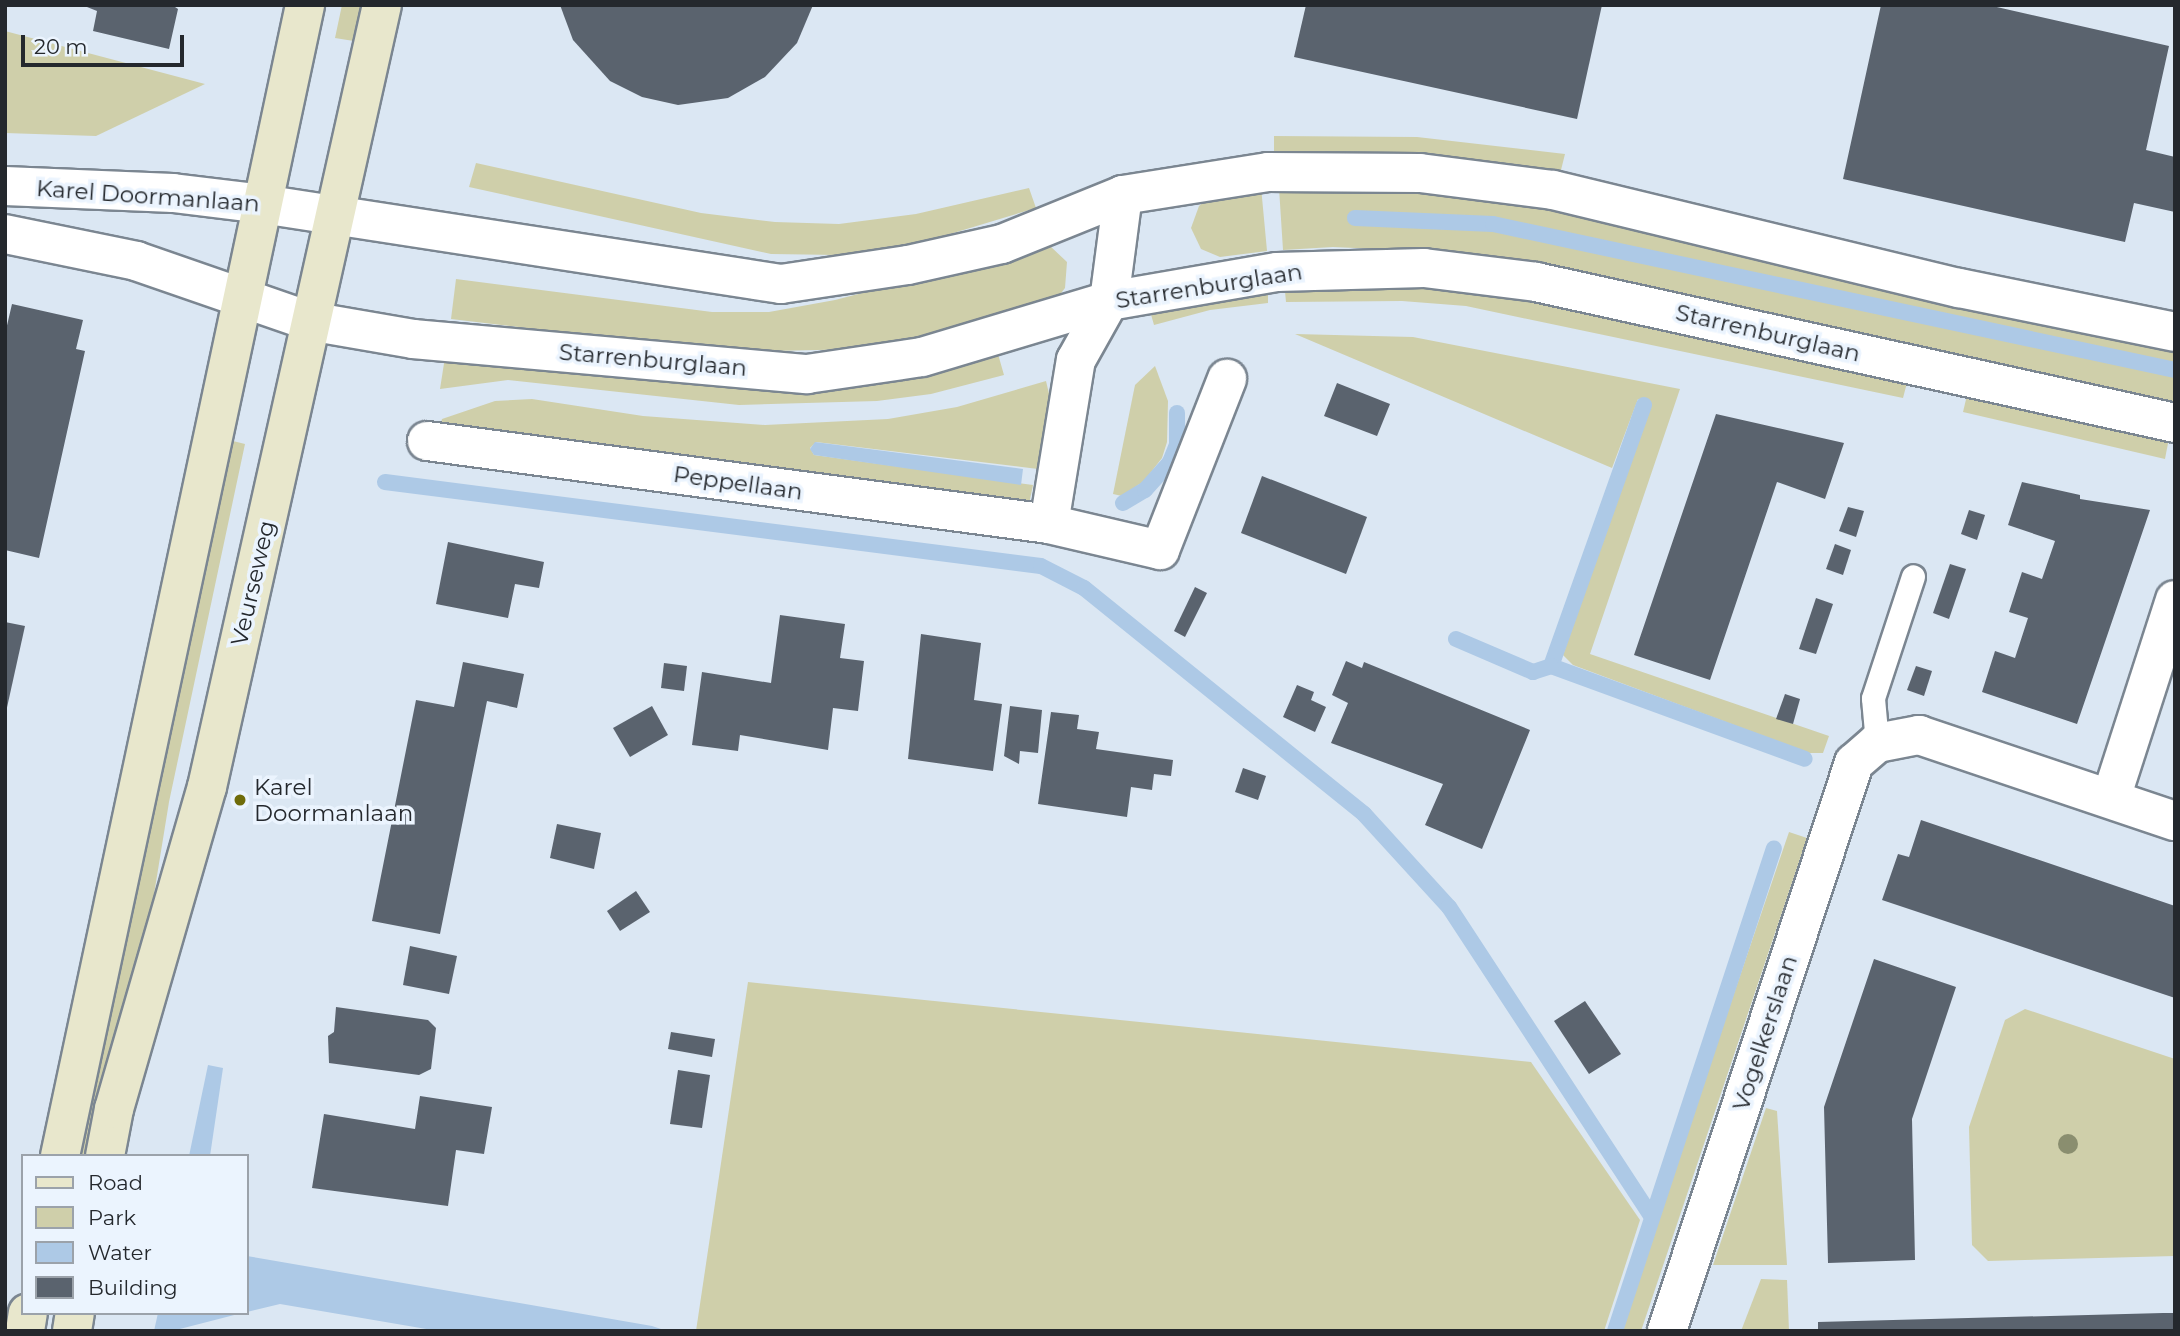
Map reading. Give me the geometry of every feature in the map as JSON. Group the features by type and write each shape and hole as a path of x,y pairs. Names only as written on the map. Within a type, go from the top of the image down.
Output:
{"main road":[{"path":"60,1154 129,839 155,695 305,5"},
{"name":"Veurseweg","path":"106,1154 114,1109 207,787 309,321 382,5"}],"street":[{"path":"333,214 781,284 908,265 1002,244 1123,195 1268,172 1446,177 1553,191 1959,288 2175,332"},
{"name":"Karel Doormanlaan","path":"5,186 173,193 333,214"},
{"path":"1049,524 1076,360 1110,301 1123,195"},
{"path":"5,234 136,261 243,300"},
{"name":"Starrenburglaan","path":"243,300 309,321 413,339 807,374 922,357 1110,301 1278,272 1424,268 1536,282 2175,423"},
{"name":"Peppellaan","path":"427,441 1049,524 1160,550 1227,379"},
{"path":"2111,798 2175,600"},
{"path":"1877,743 1919,735 2175,821"},
{"name":"Vogelkerslaan","path":"1667,1331 1854,763 1877,743"}],"lane":[{"path":"1877,743 1873,698 1913,576"}],"green space":[{"path":"342,5 368,5 360,42 335,38"},
{"path":"5,31 205,84 96,136 5,133"},
{"path":"1274,136 1417,137 1565,154 1560,174 1274,156"},
{"path":"476,163 701,213 775,222 839,224 916,214 1029,188 1036,208 907,247 838,255 771,254 469,187"},
{"path":"1261,187 1267,251 1220,257 1201,249 1191,228 1199,206 1216,191"},
{"path":"1279,188 1490,194 2175,341 2175,406 1446,252 1333,247 1283,250"},
{"path":"1049,245 1067,262 1065,288 1051,306 923,340 861,349 728,352 451,319 456,279 712,312 769,312 835,300"},
{"path":"1367,278 1537,296 1908,379 1903,398 1466,306 1402,301 1286,302 1284,281"},
{"path":"1268,282 1268,303 1210,310 1154,325 1148,304"},
{"path":"1295,334 1413,337 1680,389 1590,654 1829,736 1823,753 1809,753 1573,665 1563,655 1651,402 1638,399 1612,468"},
{"path":"998,354 1004,375 931,394 877,401 739,405 508,380 440,389 445,357"},
{"path":"1155,366 1168,401 1167,442 1162,458 1144,481 1122,496 1113,494 1135,385"},
{"path":"1046,381 1051,402 1038,469 816,442 810,448 814,455 1033,485 1029,504 440,426 442,419 495,401 532,399 643,416 765,425 888,419 957,407"},
{"path":"1968,391 2169,438 2165,459 1963,412"},
{"path":"225,439 245,444 169,802 150,919 92,1154 72,1154"},
{"path":"1789,832 1807,838 1641,1331 1619,1331"},
{"path":"748,982 1531,1062 1640,1220 1604,1331 696,1331"},
{"path":"2025,1009 2175,1059 2175,1256 1988,1261 1972,1245 1969,1127 2005,1020"},
{"path":"1766,1108 1777,1111 1787,1265 1713,1265"},
{"path":"1761,1279 1787,1280 1789,1331 1741,1331"}],"water":[{"path":"815,442 1023,469 1021,485 814,455 810,449"},
{"path":"208,1065 223,1068 210,1154 189,1154"},
{"path":"248,1256 652,1326 667,1331 438,1331 280,1304 248,1312"},
{"path":"158,1315 234,1315 172,1331 154,1331"}],"building":[{"path":"82,5 172,5 178,9 169,49 93,31 97,11"},
{"path":"560,5 813,5 797,43 765,77 728,98 678,105 642,97 610,81 573,40"},
{"path":"1306,5 1602,5 1577,119 1294,57"},
{"path":"1881,5 1988,5 2169,46 2146,150 2175,157 2175,212 2134,203 2125,242 1843,179"},
{"path":"12,304 83,320 76,349 85,351 39,558 5,550 5,334"},
{"path":"1337,383 1390,404 1377,436 1324,416"},
{"path":"1716,414 1844,443 1825,499 1777,482 1710,680 1634,655"},
{"path":"1262,476 1367,517 1346,574 1241,533"},
{"path":"2022,482 2080,495 2080,499 2150,510 2077,724 1982,692 1995,651 2015,658 2028,618 2009,612 2022,572 2042,579 2055,541 2008,525"},
{"path":"1848,507 1864,511 1856,537 1839,531"},
{"path":"1969,510 1985,515 1977,540 1961,534"},
{"path":"448,542 544,562 539,588 515,584 508,618 436,604"},
{"path":"1835,544 1851,550 1843,575 1826,569"},
{"path":"1950,564 1966,569 1949,619 1933,613"},
{"path":"1195,587 1207,593 1185,637 1174,631"},
{"path":"1816,598 1833,604 1816,654 1799,649"},
{"path":"780,615 845,624 840,658 864,661 858,711 833,708 828,750 740,735 738,751 692,745 702,672 771,683"},
{"path":"5,622 25,626 6,712 5,712"},
{"path":"921,634 981,643 974,700 1002,704 993,771 908,759"},
{"path":"1346,661 1362,668 1364,662 1530,730 1482,849 1425,825 1443,784 1331,743 1348,703 1332,695"},
{"path":"463,662 524,674 517,708 487,701 440,934 372,921 416,700 454,707"},
{"path":"664,663 687,666 684,691 661,688"},
{"path":"1916,666 1932,671 1924,696 1907,690"},
{"path":"1297,685 1314,692 1311,700 1326,707 1315,732 1283,717"},
{"path":"1785,694 1800,699 1793,724 1776,719"},
{"path":"652,706 668,735 630,757 613,728"},
{"path":"1010,706 1042,710 1038,753 1020,751 1019,764 1004,756"},
{"path":"1051,712 1079,715 1077,729 1099,732 1096,749 1173,760 1171,776 1154,774 1152,790 1131,787 1127,817 1038,804"},
{"path":"1243,768 1266,776 1258,800 1235,792"},
{"path":"1921,820 2175,906 2175,998 1882,900 1898,854 1909,857"},
{"path":"557,824 601,833 594,869 550,858"},
{"path":"636,891 650,912 620,931 607,911"},
{"path":"410,946 457,956 449,994 403,985"},
{"path":"1874,959 1956,987 1912,1119 1915,1260 1828,1263 1824,1107"},
{"path":"1585,1001 1621,1054 1589,1074 1554,1021"},
{"path":"336,1007 428,1020 436,1028 431,1069 419,1075 329,1063 328,1036 334,1032"},
{"path":"671,1032 715,1039 712,1057 668,1049"},
{"path":"678,1070 710,1075 702,1128 670,1124"},
{"path":"420,1096 492,1107 484,1154 456,1150 448,1206 312,1188 324,1114 415,1129"},
{"path":"2175,1313 2175,1331 1818,1331 1818,1322"}],"waterway":[{"path":"1355,218 1493,224 2175,370"},
{"path":"1644,405 1551,666 1805,759"},
{"path":"1123,503 1145,490 1170,462 1177,445 1177,413"},
{"path":"385,482 1041,566 1084,588 1364,814 1449,907 1650,1214"},
{"path":"1456,639 1533,672 1551,666"},
{"path":"1615,1331 1774,848"}],"place":[{"name":"Karel Doormanlaan","path":"240,800"}]}
